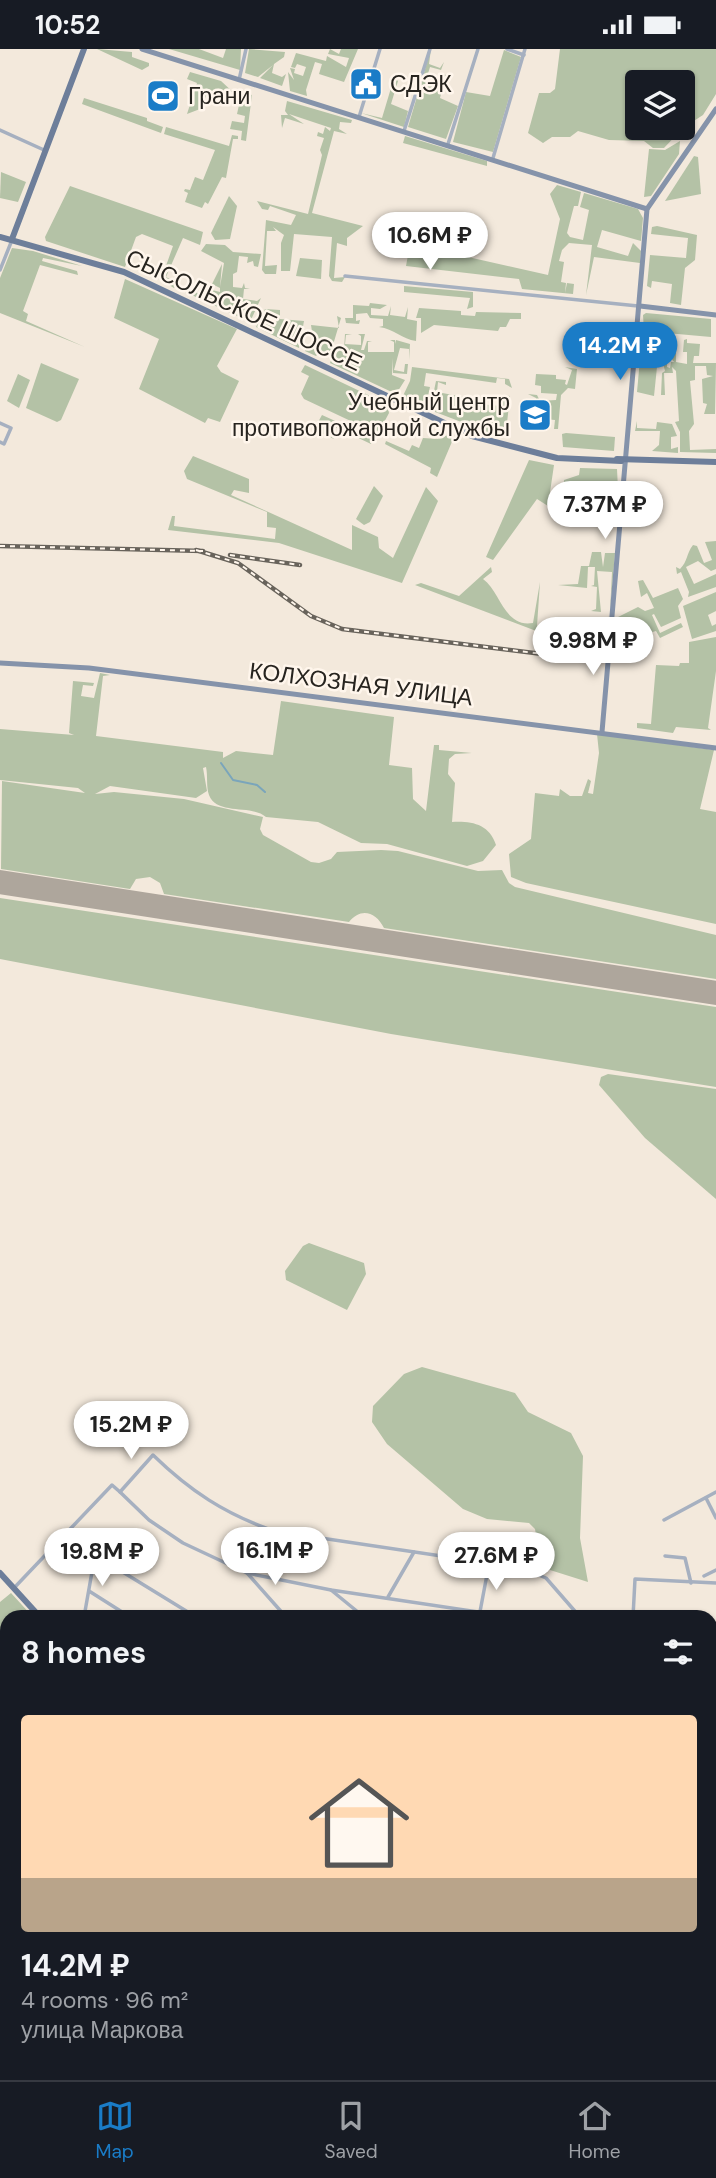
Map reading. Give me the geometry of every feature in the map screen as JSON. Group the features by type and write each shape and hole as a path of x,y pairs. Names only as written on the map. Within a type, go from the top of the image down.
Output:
{"main road":[{"path":"12,239 84,49"},
{"name":"СЫСОЛЬСКОЕ ШОССЕ","path":"0,237 124,272 390,398 509,443 558,454 623,461 716,462"},
{"path":"0,1573 34,1610"}],"street":[{"path":"142,49 648,209"},
{"path":"239,80 246,49"},
{"path":"359,117 380,49"},
{"path":"404,131 430,49"},
{"path":"448,144 478,49"},
{"path":"493,158 525,52 507,49"},
{"path":"602,732 623,461 648,209 716,109"},
{"path":"0,130 46,151"},
{"path":"0,270 12,239"},
{"path":"345,276 716,315"},
{"path":"0,423 11,428 4,444 0,442"},
{"name":"КОЛХОЗНАЯ УЛИЦА","path":"0,663 89,667 716,748"},
{"path":"120,1492 153,1455 184,1485 212,1505 274,1531 521,1568 546,1578 575,1610"},
{"path":"14,1588 112,1485 149,1520 183,1543 247,1573 331,1590 458,1610"},
{"path":"664,1520 716,1492"},
{"path":"706,1498 716,1518"},
{"path":"247,1573 274,1531"},
{"path":"64,1535 185,1610"},
{"path":"388,1597 414,1552"},
{"path":"85,1610 95,1555"},
{"path":"665,1556 685,1558 691,1583"},
{"path":"481,1610 489,1563"},
{"path":"704,1576 716,1570"},
{"path":"247,1573 280,1610"},
{"path":"633,1610 635,1579 716,1583"},
{"path":"331,1590 355,1610"},
{"path":"89,1591 119,1610"}],"green space":[{"path":"97,49 132,52 132,57 149,63 149,66 142,70"},
{"path":"169,49 199,49 223,58 226,49 241,49 240,70"},
{"path":"249,49 285,52 284,57 274,64 272,73 282,77 286,74 282,86 260,78 273,65 258,77 245,73"},
{"path":"330,49 339,54 341,49 358,49 344,82 319,74 322,64 315,62 306,90 307,96 290,91 288,72 294,80 290,68 295,69 294,73 303,76 306,67 297,64 295,68 291,67 296,53 326,61 327,56 346,67 349,58 328,54"},
{"path":"431,49 429,64 440,68 444,62 441,70 430,67 426,80 437,83 440,73 446,75 440,98 458,106 446,139 408,127"},
{"path":"560,49 716,49 716,94 703,115 695,120 695,70 625,70 625,140 672,140 664,148 653,148 644,141 609,140 578,131 570,137 552,137 543,143 528,133 539,93 550,93 555,89"},
{"path":"504,50 521,57 493,152 453,142 466,92 490,96"},
{"path":"190,72 221,81 234,93 227,90 228,97 207,94 200,109 187,114 197,83 187,79"},
{"path":"394,78 398,81 391,104 408,111 404,127 361,113 382,118"},
{"path":"238,91 252,95 246,141 241,140 242,131 230,129 232,121 244,123 245,116 237,114 241,96 237,95 235,100"},
{"path":"84,98 147,118 147,121 163,127 161,133 82,104"},
{"path":"287,101 352,120 351,123 340,122 339,129 347,134 334,131 312,213 363,226 347,238 347,246 337,243 334,278 345,277 342,282 332,281 329,276 332,237 294,234 290,271 281,271 281,243 284,235 273,227 276,231 267,231 265,266 277,265 276,274 265,274 262,270 266,220 291,225 296,215 270,206 268,210 262,209 257,201 308,214 322,155 320,150 324,138 317,136 318,132 323,134 325,127 330,131 331,128 289,114 304,124 285,118 282,128 281,115 288,115 285,111"},
{"path":"166,127 229,146 232,135 238,136 238,139 233,139 226,178 222,177 208,204 205,202 202,208 185,202 188,193 184,191 190,190 195,177 203,180 215,150 164,134"},
{"path":"405,136 487,161 487,166 403,143"},
{"path":"680,141 679,154 651,196 644,197 649,149 665,150"},
{"path":"694,156 698,157 701,194 665,201"},
{"path":"1,172 26,182 18,202 0,198"},
{"path":"557,185 581,192 578,206 574,206 567,233 570,237 583,240 589,210 580,207 584,193 638,209 643,218 641,241 602,230 597,247 628,256 633,243 641,251 640,263 594,257 586,295 592,245 569,243 562,250 559,261 564,262 561,282 566,283 565,293 567,283 574,284 573,294 583,295 522,289 519,279 406,266 408,255 424,258 428,248 548,275 560,219 550,194"},
{"path":"70,186 203,232 200,245 183,238 166,277 179,284 174,288 161,280 173,246 142,234 136,237 125,267 46,241 45,237"},
{"path":"229,196 237,206 230,239 215,240 211,233"},
{"path":"652,227 697,235 695,260 685,268 681,305 670,303 672,284 652,281 651,288 647,286 650,255 686,258 688,238 651,234"},
{"path":"206,244 225,245 233,252 261,254 258,267 254,266 253,261 247,263 248,257 239,256 237,272 233,274 233,287 242,288 244,283 245,288 250,289 244,289 243,299 257,301 261,298 250,322 181,290 182,286 206,297 212,290 220,292 220,288 212,284 222,264 220,287 224,263 201,251"},
{"path":"12,248 33,251 82,266 43,258 42,261 77,271 78,275 40,265 23,311 28,314 26,321 85,347 0,313 0,278"},
{"path":"300,258 322,260 321,279 296,276"},
{"path":"125,279 237,329 217,366 221,372 239,381 220,422 208,418 205,423 139,389 159,339 114,318"},
{"path":"404,286 473,292 473,307 467,309 470,298 404,292"},
{"path":"370,303 387,305 380,309 371,308 371,315 388,316 391,306 390,315 405,317 408,307 407,319 417,321 416,341 379,327 383,326 383,319 370,318 367,313 356,314 356,321 360,320 359,324 346,323 345,318 353,318 353,305 369,306"},
{"path":"419,308 461,311 461,315 475,316 476,312 521,313 521,319 510,319 506,327 500,327 498,331 434,325 421,333 421,318 416,318"},
{"path":"265,309 280,310 280,319 304,321 299,348 256,327"},
{"path":"646,313 711,319 711,337 644,331 643,315"},
{"path":"311,325 338,328 330,355 320,352 316,356 305,351 307,346 314,344"},
{"path":"345,334 352,334 346,335 345,344 361,345 361,336 358,334 365,334 361,350 364,350 367,341 372,341 368,342 368,352 394,352 394,342 390,340 395,340 395,344 396,340 410,344 409,360 409,349 400,348 394,370 404,372 405,364 408,364 407,374 393,373 393,358 392,375 405,380 396,394 330,363 335,350 344,350"},
{"path":"642,337 660,338 654,396 637,392"},
{"path":"687,339 687,343 700,344 699,356 694,356 693,363 716,363 715,414 704,414 707,404 703,403 702,379 713,376 707,375 706,366 695,366 695,380 690,381 694,424 689,431 690,450 716,449 716,453 680,452 680,432 675,422 679,421 676,371 672,367 673,373 664,373 665,395 661,395 662,373 665,371 663,363 667,361 667,367 670,368 671,362 674,362 667,352 676,353 676,362 687,364 687,352 683,352 684,340"},
{"path":"41,363 79,379 61,420 57,422 26,408"},
{"path":"305,365 387,404 389,413 380,430 374,432 304,399 301,394 309,376 301,372"},
{"path":"412,367 509,379 512,388 505,384 505,379 497,378 496,383 426,373 424,386 430,387 425,409 402,398 410,381"},
{"path":"565,367 577,369 575,389 568,388 561,395 558,429 554,429 555,420 534,418 536,398 528,394 537,395 540,401 556,400 557,394 541,393 541,386 535,385 536,374 556,375 556,379 566,380 567,385 572,370"},
{"path":"18,374 30,380 19,408 7,401"},
{"path":"436,381 446,382 446,385 438,382 437,392 480,400 480,404 501,406 503,395 510,396 506,432 494,430 490,433 430,410"},
{"path":"322,415 373,438 371,444 331,425 327,430 334,439 317,431 314,424 317,424"},
{"path":"637,421 637,428 656,429 657,422 672,424 677,436 671,437 671,449 678,447 678,453 652,451 659,445 660,431 635,431"},
{"path":"562,434 615,437 614,451 563,447"},
{"path":"448,435 454,437 437,477 430,473 431,468 385,444 386,441 409,451 412,445 419,448 423,438 438,439"},
{"path":"193,456 249,479 249,493 234,490 231,495 352,550 352,525 378,537 379,548 393,558 426,487 438,501 402,583 279,543 168,530 172,516 175,516 174,526 275,539 276,528 267,527 267,512 187,479 184,471"},
{"path":"529,460 554,465 548,506 537,499 493,560 486,557"},
{"path":"580,468 617,469 618,489 583,486 582,483 571,482 571,488 564,487 564,480 579,475"},
{"path":"374,486 383,496 370,522 364,525 356,519"},
{"path":"716,541 716,569 711,571 698,561 686,567 694,584 716,574 716,587 688,597 689,592 681,572 677,574 676,567 680,569 683,566 693,545 697,546 704,563 712,560 705,542"},
{"path":"592,552 601,552 603,567 605,553 615,553 610,612 612,572 597,571 601,612 591,611 596,609 597,587 591,586 594,585 595,567 588,567 587,588 558,585 578,584 581,566 589,566"},
{"path":"491,567 492,572 483,579 509,615 523,623 533,623 540,582 537,626 571,643 603,644 609,615 605,651 581,648 415,585 421,583 459,596"},
{"path":"643,580 653,598 678,588 683,599 678,606 681,618 661,627 654,614 652,615 660,633 681,623 683,627 660,638 656,631 615,643 612,653 614,619 638,607 645,611 654,608 647,593 641,597 638,581"},
{"path":"716,592 716,611 708,615 712,626 716,624 716,631 692,639 683,606"},
{"path":"716,637 716,671 708,728 711,730 676,727 673,733 637,728 637,723 651,724 656,665 679,666 680,663 689,663 689,642"},
{"path":"100,673 110,675 103,676 96,736 223,752 223,758 236,751 273,755 281,701 394,717 389,765 412,768 413,799 426,811 434,745 439,745 439,750 472,753 455,754 449,759 448,774 455,783 452,822 479,825 489,832 496,845 483,861 467,866 387,844 361,843 318,822 266,817 252,811 227,808 213,801 209,795 206,767 203,768 207,791 196,798 110,786 95,794 114,792 184,799 263,817 260,829 263,835 311,862 319,863 331,859 337,852 381,850 398,851 478,871 502,870 509,883 515,887 716,935 716,979 384,928 377,918 368,913 358,914 349,922 164,894 160,883 150,877 136,879 130,889 1,869 2,781 85,793 78,788 0,780 0,729 74,735 69,733 73,681 94,683 93,686 83,685 81,696 94,698"},
{"path":"597,734 714,750 700,809 716,812 716,924 526,883 511,877 509,854 531,839 535,793 559,796 560,789 570,796 582,796 588,779 591,781 588,793 593,794 599,753"},
{"path":"0,898 716,1007 716,1087 391,1034 0,959"},
{"path":"608,1074 716,1089 716,1199 645,1138 599,1085 601,1077"},
{"path":"309,1243 364,1263 366,1274 347,1310 286,1280 285,1271 303,1246"},
{"path":"422,1367 515,1393 528,1412 571,1433 583,1456 580,1538 588,1582 550,1570 539,1553 535,1529 529,1523 487,1519 463,1509 387,1444 372,1422 373,1406 404,1374"},
{"path":"11,1593 27,1610 0,1610 0,1602"}],"waterway":[{"path":"221,763 233,780 257,785 265,792"}],"runway":[{"path":"0,882 716,993"}],"railway":[{"path":"0,546 203,551"},
{"path":"196,550 238,563 311,616 342,629 599,661"},
{"path":"230,555 300,565"}],"place":[{"name":"СДЭК","path":"366,84"},
{"name":"Грани","path":"163,96"},
{"name":"Учебный центр противопожарной службы","path":"535,415"}]}
